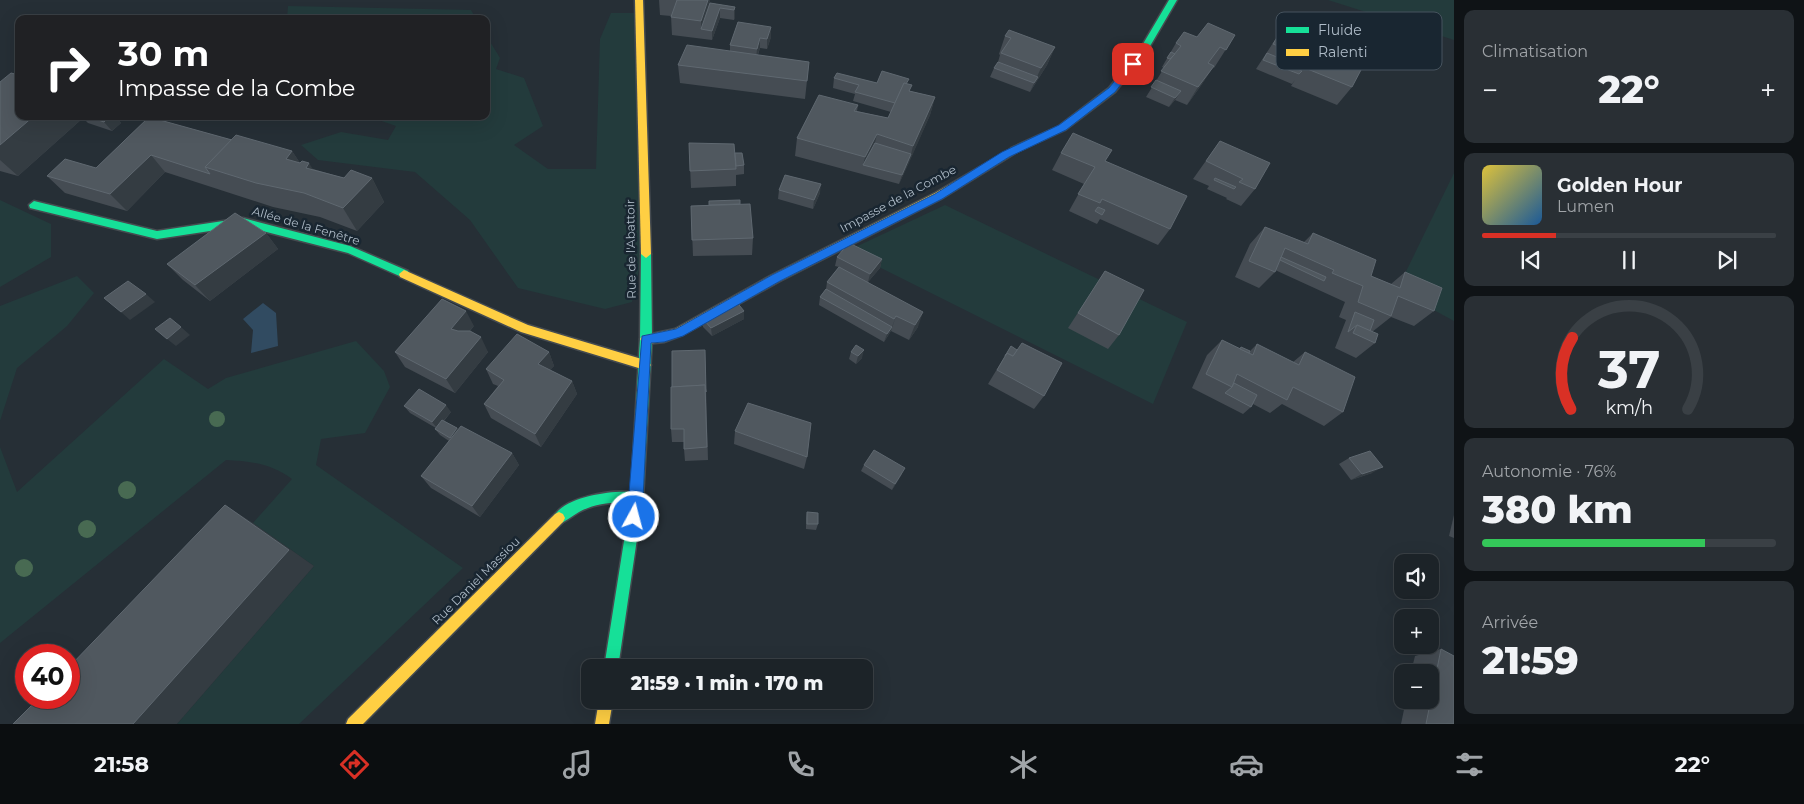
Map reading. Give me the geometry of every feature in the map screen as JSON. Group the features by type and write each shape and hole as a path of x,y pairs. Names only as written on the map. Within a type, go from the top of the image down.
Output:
{"street":[{"name":"Rue de l'Abattoir","path":"612,659 637,498 645,365 646,238 638,0"},
{"name":"Impasse de la Combe","path":"646,339 664,337 679,332 776,278 938,196 1006,154 1062,128 1112,90 1143,51 1174,0"},
{"name":"Allée de la Fenêtre","path":"34,205 157,235 244,222 350,250 525,329 645,365"},
{"name":"Rue Daniel Massiou","path":"353,724 554,522 570,509 584,501 602,496 617,494 637,498"},
{"path":"602,724 604,709"}],"green space":[{"path":"1328,0 1454,0 1454,40 1442,36 1442,12 1366,12"},
{"path":"288,6 471,10 474,15 287,15"},
{"path":"611,13 639,13 646,238 632,302 605,309 518,288 470,220 415,172 318,160 301,145 341,132 388,140 396,126 379,120 490,120 490,42 500,58 496,69 524,78 543,126 514,145 548,169 596,169 600,39"},
{"path":"1454,173 1454,321 1397,290"},
{"path":"0,200 51,224 51,257 0,287"},
{"path":"945,205 1187,322 1153,404 847,251"},
{"path":"77,276 94,293 67,326 17,368 0,421 0,306"},
{"path":"356,341 384,371 390,387 365,433 321,439 316,465 463,568 299,724 177,724 314,566 253,523 292,479 277,470 261,464 226,460 0,643 0,447 17,492 164,359 208,389 226,378"}],"water":[{"path":"263,303 276,313 278,346 251,353 253,330 243,319"}],"building":[{"path":"677,0 708,0 701,21 671,17"},
{"path":"710,3 735,7 734,10 720,8 712,31 701,29"},
{"path":"738,22 771,27 767,39 760,38 757,49 730,45"},
{"path":"1208,23 1235,35 1226,50 1220,47 1208,63 1214,66 1198,87 1161,71 1181,46 1176,43 1184,32 1197,37"},
{"path":"1009,30 1055,47 1041,68 1001,53 1011,38 1005,36"},
{"path":"687,45 809,62 807,81 678,65"},
{"path":"1171,52 1175,54 1170,59 1167,58"},
{"path":"1267,53 1276,57 1276,65 1263,60"},
{"path":"998,62 1038,77 1034,83 994,68"},
{"path":"1289,70 1302,71 1299,74"},
{"path":"1310,70 1361,70 1352,87"},
{"path":"882,71 909,79 906,84 904,83 895,103 855,92 859,85 834,78 837,73 877,83"},
{"path":"11,73 15,74 15,120 29,120 0,145 0,82"},
{"path":"1156,80 1181,91 1175,98 1151,87"},
{"path":"904,83 912,85 909,91 935,97 913,146 877,134 865,157 797,138 819,95 858,105 854,111 888,118"},
{"path":"146,120 160,120 232,140 205,167 210,174 151,155 110,194 47,176 65,159 96,168"},
{"path":"1073,133 1112,150 1105,161 1187,196 1170,229 1102,199 1100,203 1078,194 1095,167 1061,153"},
{"path":"236,135 292,151 286,159 300,163 302,161 309,163 306,168 344,178 351,170 372,178 343,208 304,193 256,183 205,167"},
{"path":"1220,141 1270,163 1255,189 1239,182 1243,179 1206,161"},
{"path":"689,143 734,144 736,169 690,171"},
{"path":"875,143 911,154 902,175 863,165"},
{"path":"735,153 742,153 744,165 736,166"},
{"path":"785,175 821,184 814,200 779,190"},
{"path":"1215,178 1236,187 1234,189 1214,180"},
{"path":"740,200 740,204 709,205 709,201"},
{"path":"750,204 753,238 692,240 691,206"},
{"path":"1098,207 1105,210 1102,215 1095,211"},
{"path":"235,213 266,233 195,285 167,264"},
{"path":"1265,227 1308,244 1313,233 1376,260 1371,276 1400,288 1405,272 1442,288 1434,311 1398,296 1391,316 1358,302 1363,286 1332,273 1334,270 1285,248 1275,272 1249,261"},
{"path":"849,243 882,259 870,274 837,257"},
{"path":"1281,257 1326,277 1324,281 1280,260"},
{"path":"839,267 923,312 915,325 896,316 894,319 827,282"},
{"path":"1105,271 1144,290 1119,335 1078,313"},
{"path":"128,281 146,294 121,312 104,298"},
{"path":"826,289 892,327 887,334 820,297"},
{"path":"442,299 466,311 451,329 470,331 481,337 446,379 395,352"},
{"path":"735,300 744,311 711,328 703,319"},
{"path":"1355,312 1374,320 1370,331 1357,325 1348,332"},
{"path":"170,318 181,327 167,339 155,329"},
{"path":"1357,325 1378,334 1375,343 1353,333"},
{"path":"517,334 549,352 538,364 572,381 535,434 484,404 504,380 486,369"},
{"path":"1222,340 1253,355 1257,344 1299,365 1305,352 1355,377 1343,412 1293,387 1287,400 1237,374 1232,387 1206,374"},
{"path":"1022,343 1062,363 1044,396 997,370 1007,353 1013,356"},
{"path":"856,345 864,350 858,356 851,352"},
{"path":"1011,346 1017,350 1013,356 1007,353 1005,356"},
{"path":"1241,347 1250,351 1249,353 1240,349"},
{"path":"705,350 706,392 705,385 672,387 672,351"},
{"path":"1234,383 1257,395 1251,407 1225,393"},
{"path":"705,385 707,447 684,449 684,429 671,429 671,387"},
{"path":"419,389 446,405 432,422 404,406"},
{"path":"748,403 811,423 807,457 735,431"},
{"path":"442,420 457,428 450,438 435,429"},
{"path":"461,426 512,453 472,506 421,476"},
{"path":"874,450 905,468 895,484 864,465"},
{"path":"1370,451 1383,467 1362,474 1349,458"},
{"path":"225,505 289,550 133,724 13,724 28,709 80,709 80,656"},
{"path":"807,512 818,513 818,524 807,524"},
{"path":"1441,649 1454,656 1454,724 1426,724 1429,709 1439,709 1438,664"}],"traffic: fast":[{"path":"1014,150 1062,128 1112,90 1143,51 1173,0"},
{"path":"34,205 157,235 243,222 350,250 404,274"},
{"path":"612,659 637,498 646,339 646,254"},
{"path":"559,518 577,506 596,499 616,497 637,498"}],"traffic: slow":[{"path":"639,0 646,254"},
{"path":"646,339 664,337 679,332 776,278 938,196 1014,150"},
{"path":"404,274 525,329 645,365"},
{"path":"353,724 559,518"},
{"path":"602,724 604,709"}],"route":[{"path":"634,517 637,498 646,339 664,337 679,332 776,278 938,196 1006,154 1062,128 1112,90 1133,64"}]}
